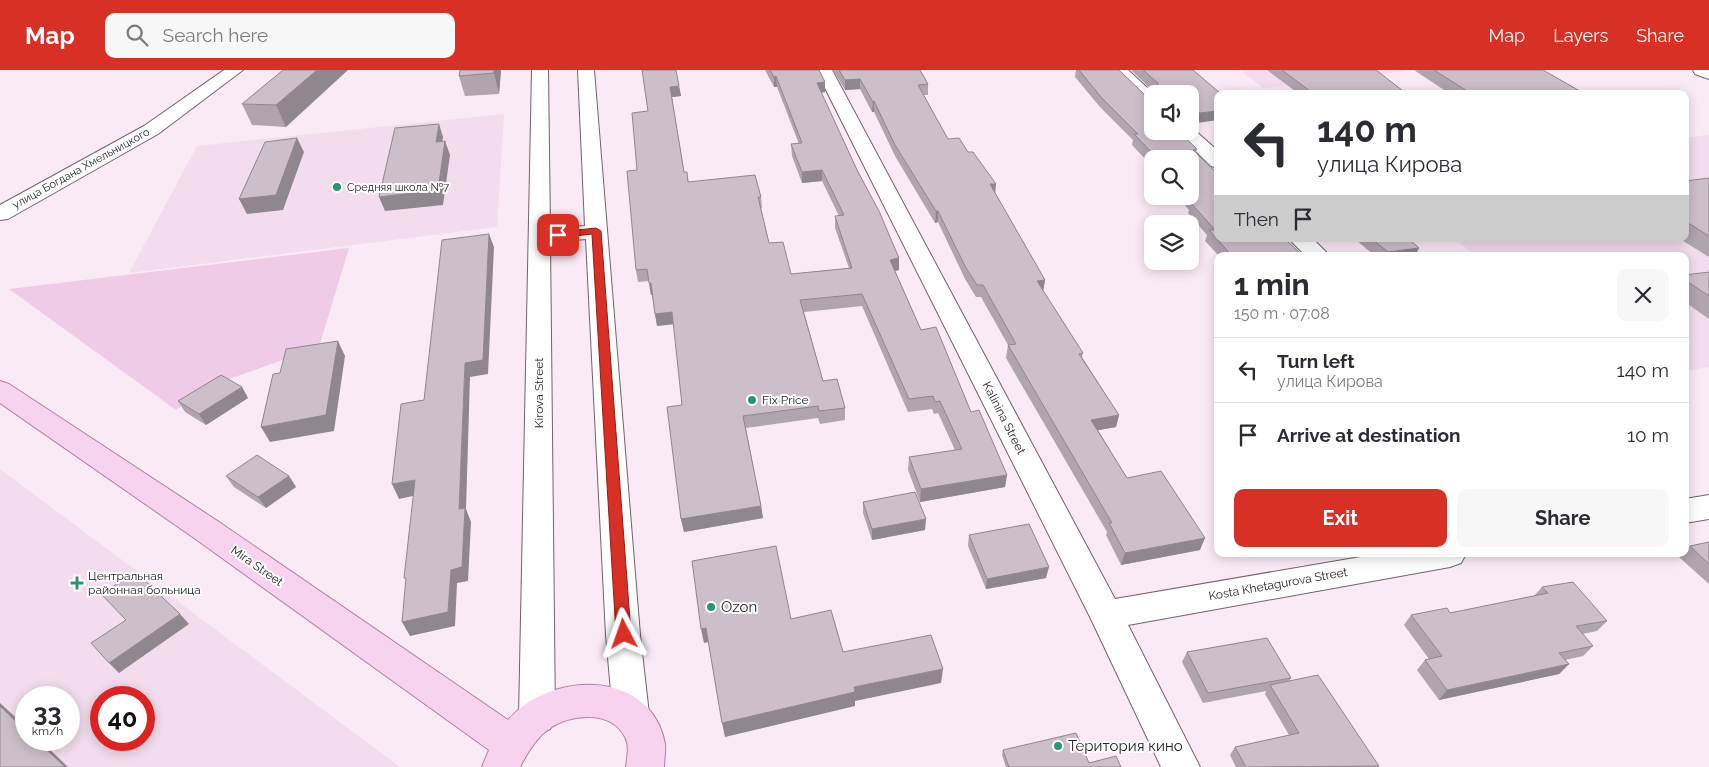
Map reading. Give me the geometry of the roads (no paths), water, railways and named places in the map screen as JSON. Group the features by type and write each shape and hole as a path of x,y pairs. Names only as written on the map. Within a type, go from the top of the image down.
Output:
{"main road":[{"name":"Mira Street","path":"0,390 208,531 506,755"},
{"path":"506,755 537,717 561,704 587,699 611,703 631,714 644,733 648,758 646,767"}],"street":[{"name":"улица Богдана Хмельницкого","path":"0,214 138,138 236,70"},
{"name":"Kirova Street","path":"537,717 540,499 540,70"},
{"path":"586,70 631,714"},
{"name":"Kalinina Street","path":"824,70 1106,614 1181,767"},
{"path":"1118,70 1144,94"},
{"path":"1701,70 1709,74"},
{"path":"1194,140 1214,158"},
{"path":"539,237 596,231"},
{"path":"1303,242 1315,252"},
{"name":"Kosta Khetagurova Street","path":"1106,614 1433,557"}],"place":[{"name":"Средняя школа №7","path":"337,187"},
{"name":"Fix Price","path":"752,400"},
{"name":"Центральная районная больница","path":"77,583"},
{"name":"Ozon","path":"711,607"},
{"name":"Територия кино","path":"1058,746"}]}
